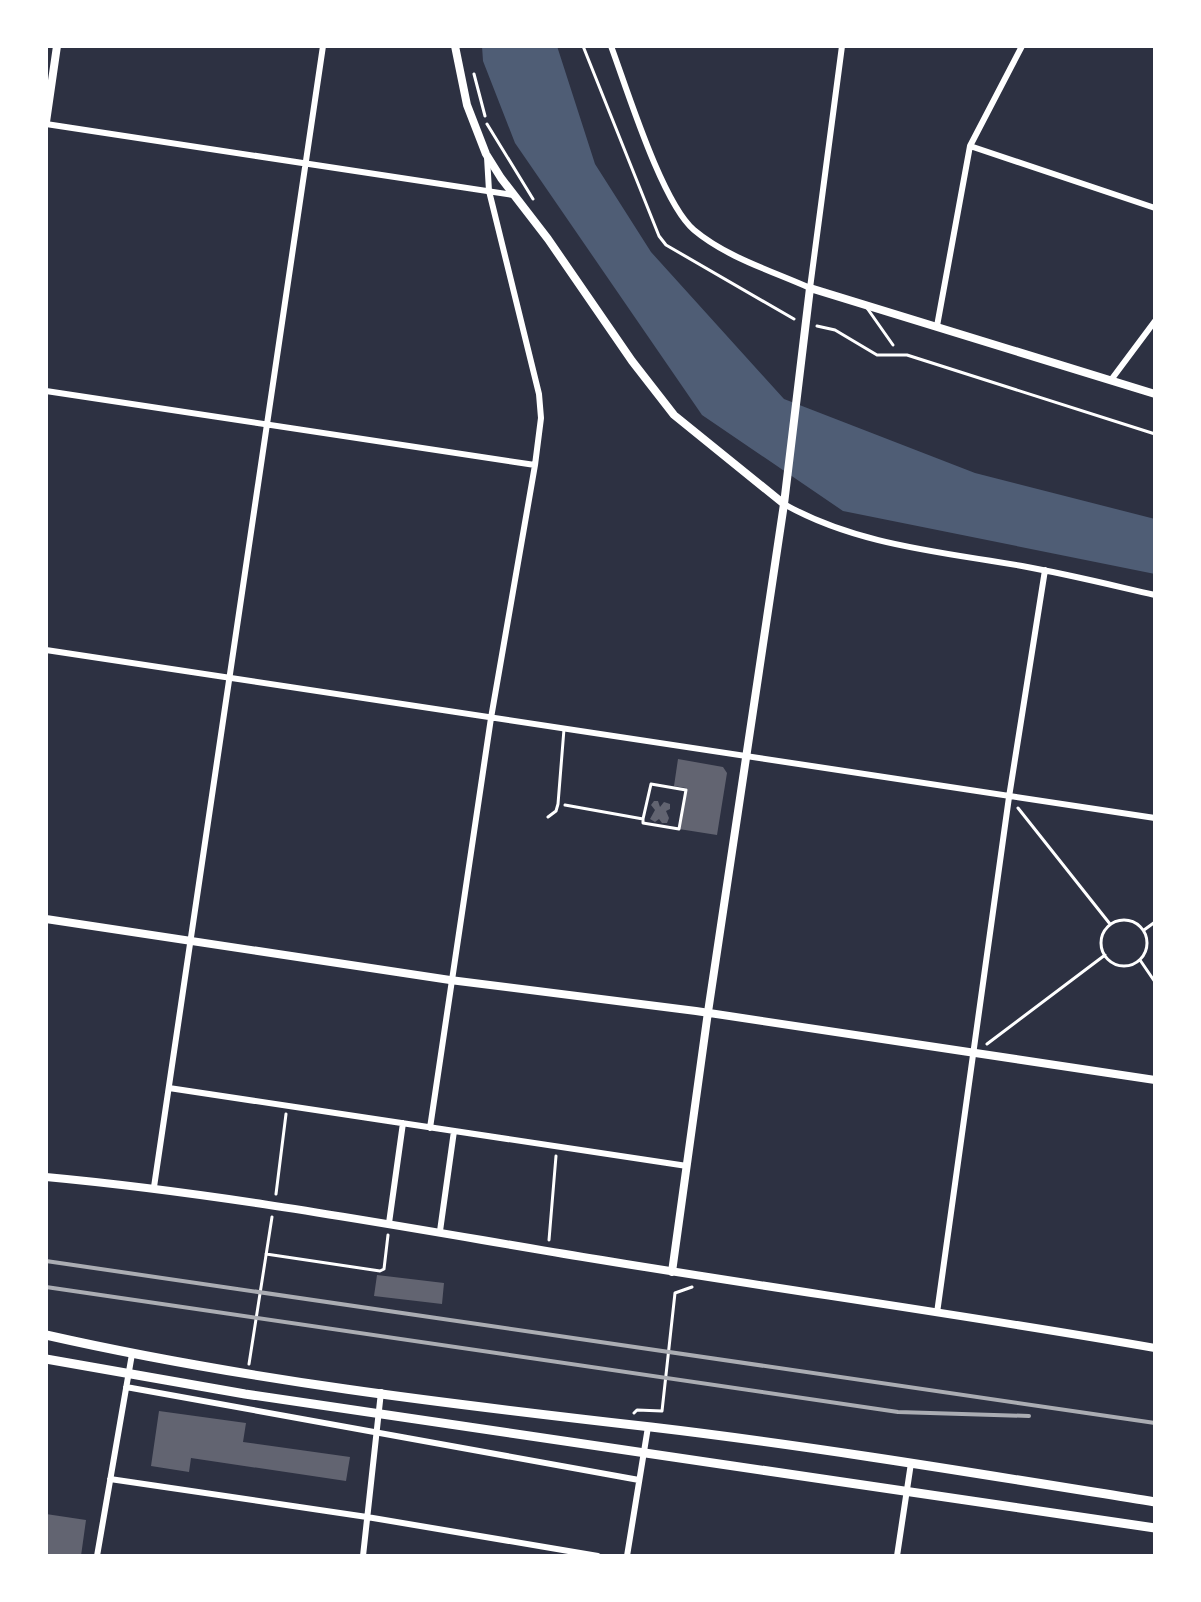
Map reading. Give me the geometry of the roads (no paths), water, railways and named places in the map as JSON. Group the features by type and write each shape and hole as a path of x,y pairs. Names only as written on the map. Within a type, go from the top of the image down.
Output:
{"main road":[{"path":"46,1335 132,1354 247,1373 911,1463 1155,1502"},
{"path":"46,1359 245,1394 1155,1528"}],"street":[{"path":"57,46 46,123 516,195"},
{"path":"154,1187 323,46"},
{"path":"455,46 467,105 486,154 501,178 663,403 784,504 810,519 862,536 1045,570 1155,595"},
{"path":"611,46 667,192 691,228 718,247 810,288 1155,394"},
{"path":"672,1272 784,504 842,46"},
{"path":"937,326 970,146 1022,46"},
{"path":"970,146 1155,208"},
{"path":"430,1128 450,980 541,418 539,394 489,191 486,154"},
{"path":"1111,380 1155,321"},
{"path":"46,391 535,465"},
{"path":"937,1313 1009,797 1045,570"},
{"path":"46,650 1155,818"},
{"path":"46,919 450,980 708,1012 1155,1080"},
{"path":"169,1088 687,1166"},
{"path":"389,1223 403,1123"},
{"path":"440,1231 454,1131"},
{"path":"46,1177 154,1187 389,1223 672,1272 1155,1348"},
{"path":"97,1556 132,1354"},
{"path":"126,1387 639,1480"},
{"path":"363,1556 381,1392"},
{"path":"627,1556 648,1427"},
{"path":"897,1556 911,1463"},
{"path":"110,1479 367,1517 598,1556"}],"lane":[{"path":"865,305 893,345"},
{"path":"548,817 556,811 558,804 564,729"}],"water":[{"path":"482,46 557,46 595,164 651,252 784,399 975,473 1155,519 1155,574 843,511 702,415 515,143 483,61"}],"railway":[{"path":"46,1261 1155,1423"},
{"path":"46,1287 898,1412 1029,1416"}]}
